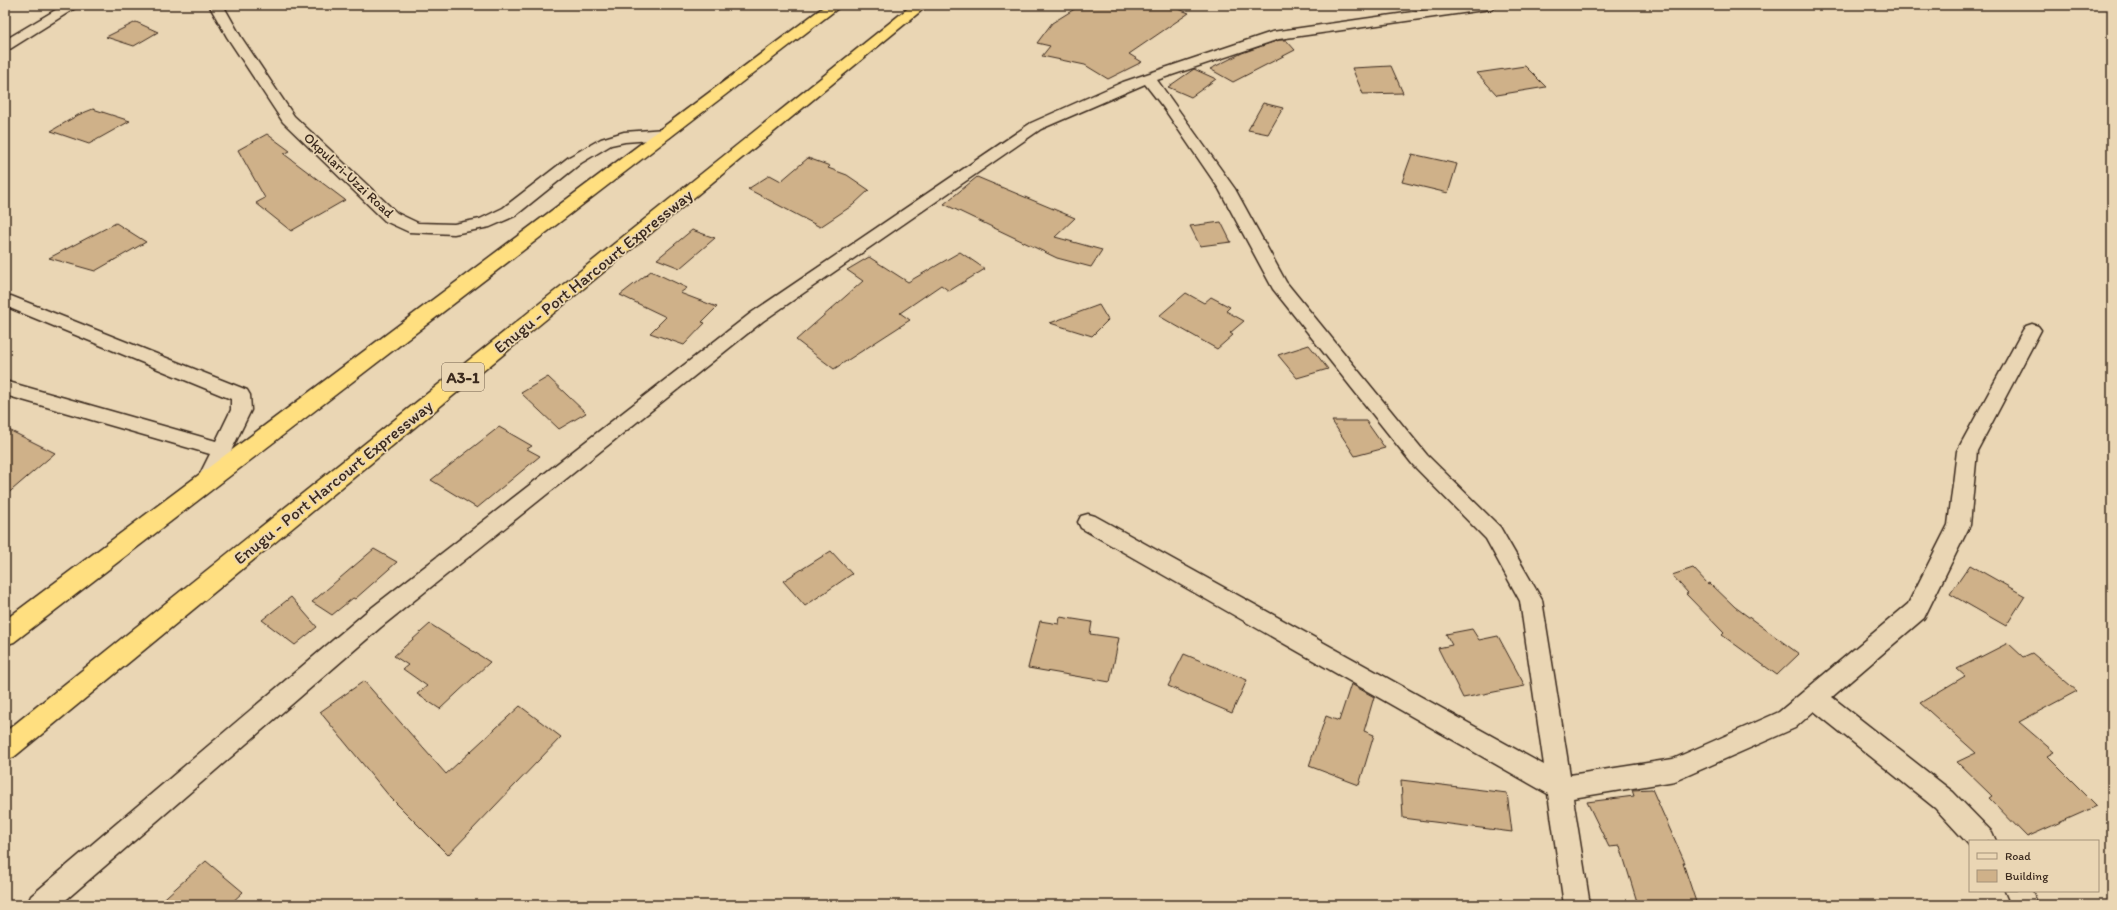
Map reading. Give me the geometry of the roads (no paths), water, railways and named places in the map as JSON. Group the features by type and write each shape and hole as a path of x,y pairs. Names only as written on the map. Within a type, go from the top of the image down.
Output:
{"highway":[{"path":"5,634 835,5"},
{"name":"Enugu - Port Harcourt Expressway","path":"5,748 921,5"}],"street":[{"path":"5,46 72,5"},
{"name":"Okpulari-Uzzi Road","path":"216,5 234,37 288,119 391,217 415,228 454,229 484,223 509,212 575,160 606,142 624,137 665,134"},
{"path":"40,905 373,620 757,317 1036,126 1128,84 1148,79 1277,35 1490,5"},
{"path":"1148,79 1168,104 1227,189 1278,284 1420,460 1493,533 1531,600 1561,788 1577,905"},
{"path":"11,302 240,395 241,410 206,482"},
{"path":"1088,522 1561,788 1675,770 1787,720 1916,611 1959,525 1967,451 2032,330"},
{"path":"5,388 222,450"},
{"path":"1814,697 1944,800 1982,840"},
{"path":"2018,892 2025,905"}]}
